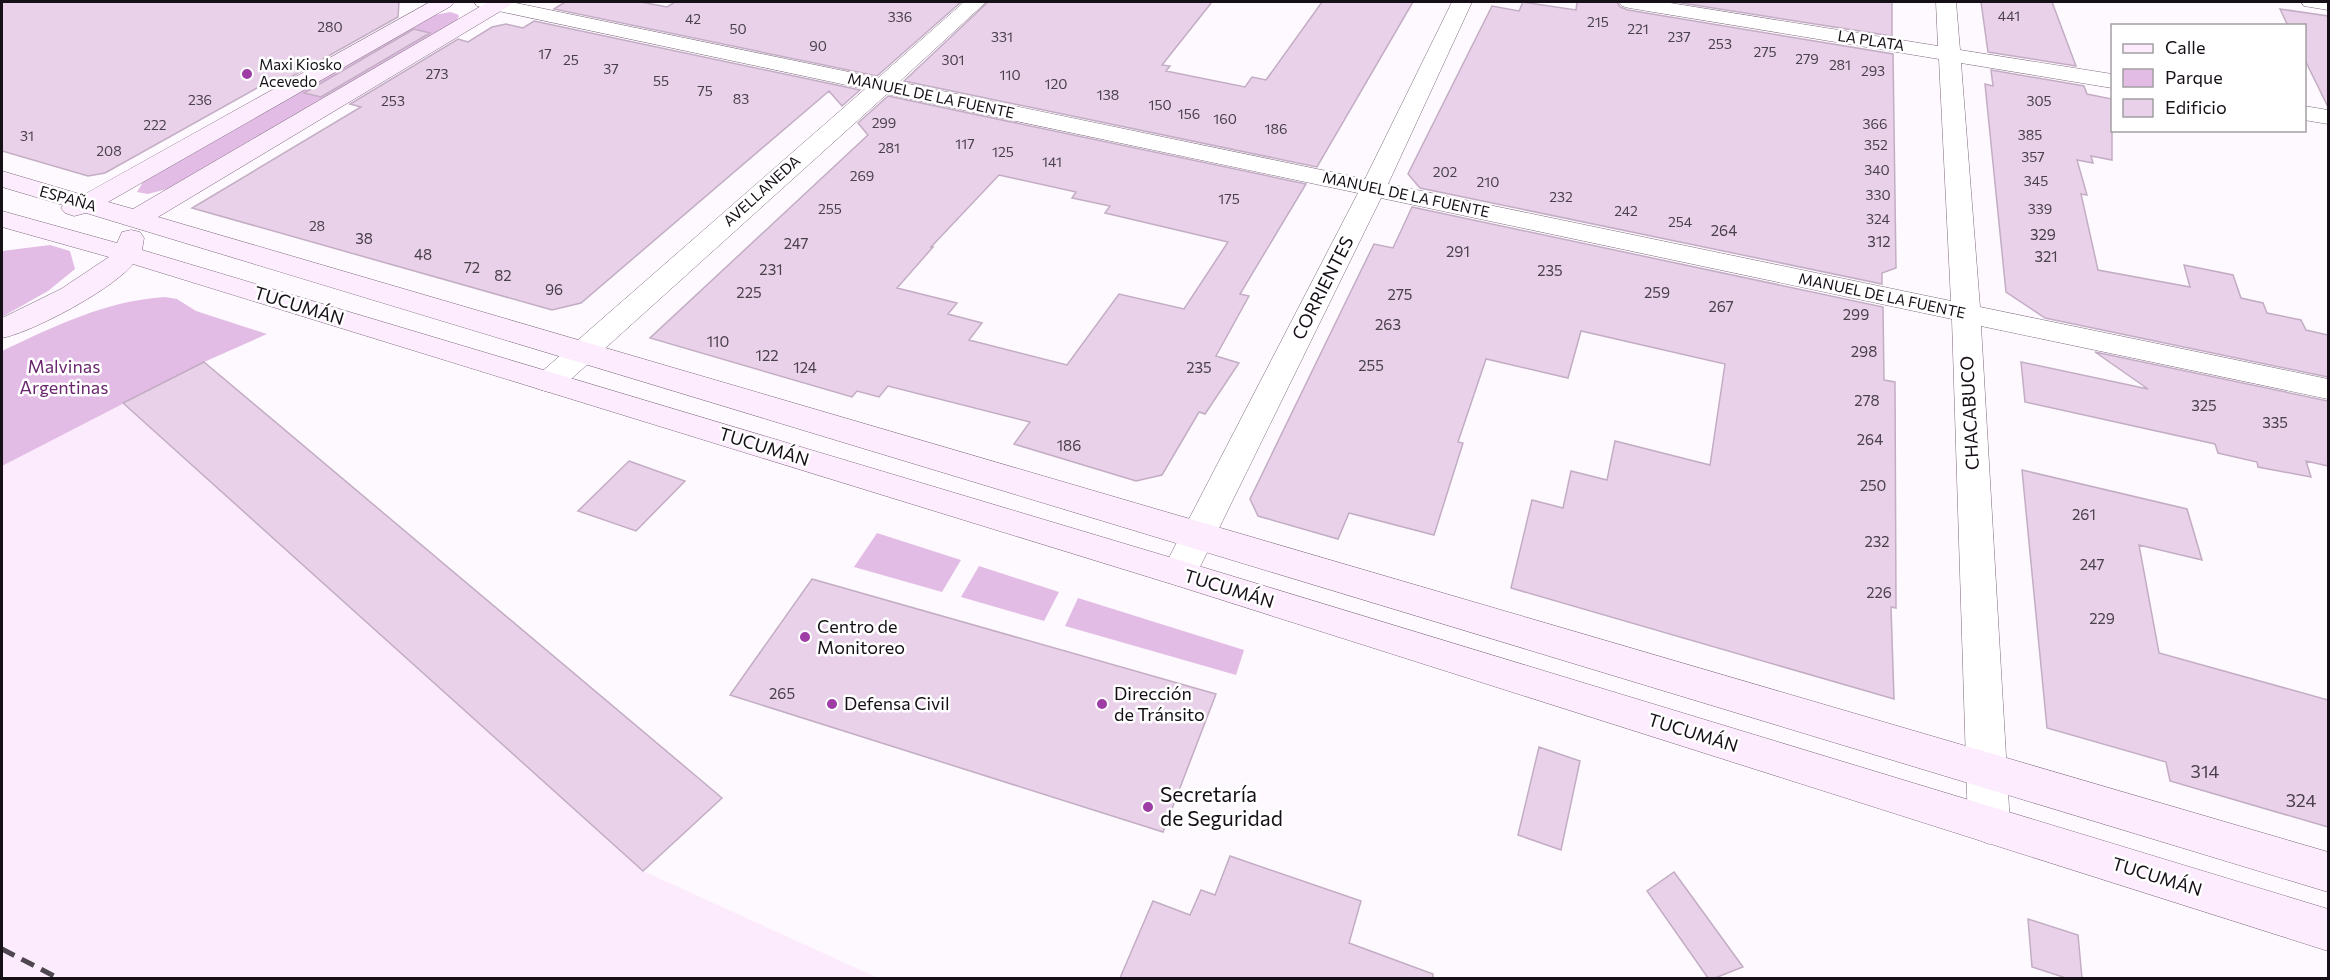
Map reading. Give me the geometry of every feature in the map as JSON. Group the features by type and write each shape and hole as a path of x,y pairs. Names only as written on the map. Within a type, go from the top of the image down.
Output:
{"street":[{"path":"8,226 86,204 444,2"},
{"path":"2,328 95,282 128,254 135,219 495,2"},
{"name":"MANUEL DE LA FUENTE","path":"495,2 2328,389"},
{"name":"AVELLANEDA","path":"549,382 976,2"},
{"name":"CORRIENTES","path":"1179,573 1373,188 1462,2"},
{"name":"LA PLATA","path":"1629,2 2111,81"},
{"name":"CHACABUCO","path":"1946,2 1947,54 1966,314 1989,825"},
{"path":"2311,2 2328,4"},
{"path":"2306,113 2328,117"},
{"name":"ESPAÑA","path":"2,179 135,219"},
{"name":"TUCUMÁN","path":"135,219 2328,872"},
{"path":"8,226 128,254"},
{"name":"TUCUMÁN","path":"128,254 1179,573 2328,930"}],"shaded area":[{"path":"123,403 643,871 878,978 2,978 2,466"}],"green space":[{"path":"450,12 459,16 457,20 167,189 148,194 137,192 143,182 435,15"},
{"path":"50,245 70,251 75,269 48,291 2,317 2,251"},
{"name":"Malvinas Argentinas","path":"165,297 177,299 196,311 267,334 204,362 2,466 2,351 61,324 101,309 143,299"},
{"path":"877,533 961,560 942,592 854,567"},
{"path":"979,566 1059,592 1044,621 961,597"},
{"path":"1078,598 1244,650 1236,675 1065,626"}],"building":[{"path":"2,2 399,2 398,17 275,86 266,83 105,173 88,176 2,151"},
{"path":"565,2 641,2 667,7 675,2 961,2 877,76 554,9"},
{"path":"988,2 1212,2 1162,65 1170,66 1166,71 1245,87 1252,77 1266,80 1322,2 1413,2 1317,167 904,81"},
{"path":"1523,2 1576,10 1577,2 1617,2 1620,7 1628,10 1893,54 1896,268 1882,273 1882,284 1420,188 1408,174 1492,6 1519,11"},
{"path":"1675,2 1892,2 1892,36"},
{"path":"1981,2 2052,2 2076,66 1988,52"},
{"path":"2280,9 2328,16 2328,107 2306,62 2306,24 2287,24"},
{"path":"534,21 860,90 842,106 829,91 581,303 552,310 192,208 361,107 350,104 458,39 468,42 492,27 506,24 523,28"},
{"path":"414,29 430,33 321,97 304,93"},
{"path":"1991,70 2084,86 2087,94 2111,99 2112,160 2091,156 2093,163 2077,160 2087,195 2081,194 2098,270 2190,287 2184,265 2233,275 2241,298 2263,303 2267,313 2301,320 2306,330 2328,335 2328,377 2045,318 2006,292 1985,84 1993,86"},
{"path":"888,96 1306,184 1240,294 1249,296 1216,356 1239,363 1205,414 1199,412 1162,475 1136,481 1014,444 1030,422 888,386 879,397 857,391 852,397 650,338 868,135 858,123","holes":["999,175 1076,192 1072,198 1110,206 1105,213 1228,242 1184,309 1119,294 1067,365 969,340 982,323 948,314 957,303 897,288 933,247 931,247"]},
{"path":"1412,207 1883,307 1884,380 1895,382 1896,608 1891,607 1894,699 1511,588 1532,500 1563,508 1571,471 1607,480 1615,441 1710,465 1725,364 1581,331 1568,378 1486,359 1458,442 1463,443 1434,535 1349,513 1338,539 1258,516 1250,499 1374,244 1393,248"},
{"path":"2095,352 2328,401 2328,466 2306,461 2311,477 2258,467 2257,462 2218,453 2215,444 2025,402 2021,362 2148,389"},
{"path":"204,362 722,798 643,871 123,403"},
{"path":"629,461 685,481 636,531 578,511"},
{"path":"2022,470 2187,509 2202,560 2139,545 2159,653 2328,700 2328,827 2170,781 2166,762 2047,728"},
{"path":"812,579 1216,694 1163,832 730,695"},
{"path":"1539,747 1580,761 1561,850 1518,835"},
{"path":"1230,856 1361,901 1349,943 1433,974 1433,978 1120,978 1153,901 1190,915 1201,890 1215,895"},
{"path":"1674,872 1743,967 1715,978 1708,978 1647,891"},
{"path":"2028,919 2078,935 2082,978 2066,978 2032,967"}],"railway":[{"path":"2,949 58,978"}],"place":[{"name":"Maxi Kiosko Acevedo","path":"247,74"},
{"name":"Centro de Monitoreo","path":"805,637"},
{"name":"Defensa Civil","path":"832,704"},
{"name":"Dirección de Tránsito","path":"1102,704"},
{"name":"Secretaría de Seguridad","path":"1148,807"}]}
